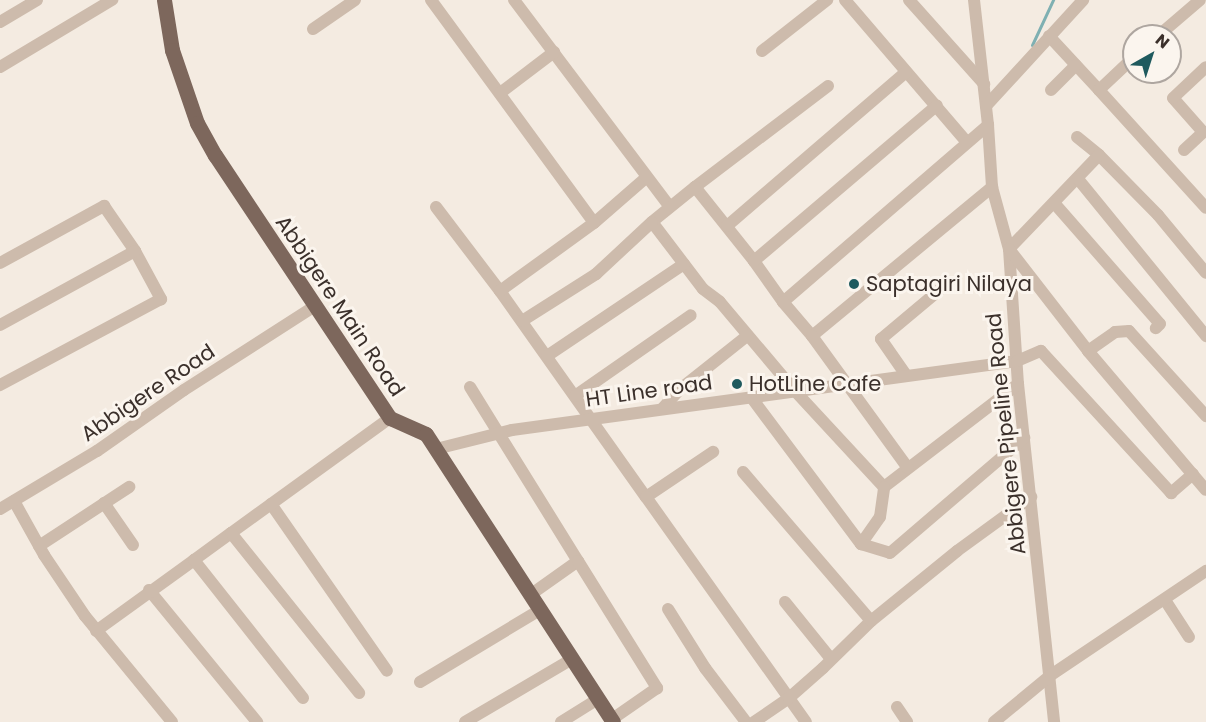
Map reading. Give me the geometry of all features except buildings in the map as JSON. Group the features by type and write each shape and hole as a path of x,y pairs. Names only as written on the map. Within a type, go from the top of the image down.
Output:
{"main road":[{"name":"Abbigere Main Road","path":"164,0 172,50 197,123 390,418 426,434 612,721"}],"street":[{"path":"0,22 37,0"},
{"path":"0,67 112,0"},
{"path":"313,29 355,0"},
{"path":"431,0 594,223"},
{"path":"514,0 670,207"},
{"path":"762,51 827,0"},
{"path":"844,0 966,141"},
{"path":"909,0 984,84"},
{"name":"Abbigere Pipeline Road","path":"975,0 992,187 1009,249 1018,384 1051,675 1054,722"},
{"path":"986,106 1083,0"},
{"path":"1172,24 1200,0"},
{"path":"1049,36 1206,208"},
{"path":"500,93 554,52"},
{"path":"1051,90 1076,65"},
{"path":"1184,150 1203,132 1173,98 1206,67"},
{"path":"1099,90 1122,68"},
{"path":"727,226 906,72"},
{"path":"522,321 596,274 670,207 828,86"},
{"path":"754,261 937,105"},
{"path":"783,302 988,124"},
{"path":"1077,137 1099,155 1186,246 1206,273"},
{"path":"1099,155 1078,180 1009,249 1088,351 1206,490"},
{"path":"500,291 594,223 648,177"},
{"path":"1078,180 1201,322 1206,336"},
{"path":"695,187 754,261 783,302 812,336 908,468"},
{"path":"812,336 992,187"},
{"path":"1055,204 1160,324 1156,328"},
{"path":"0,263 104,206 135,251 161,299 0,385"},
{"path":"436,207 522,321 806,722"},
{"path":"652,222 703,289 720,302 795,391 884,487"},
{"path":"0,325 135,251"},
{"path":"547,356 684,264"},
{"path":"906,375 882,339 949,282"},
{"name":"Abbigere Road","path":"0,509 97,451 184,390 315,306"},
{"path":"575,396 691,315"},
{"path":"1088,351 1115,332 1129,331 1206,416"},
{"path":"663,409 679,390 747,336"},
{"name":"HT Line road","path":"436,449 500,432 1017,361 1041,351 1171,493 1193,474"},
{"path":"861,544 880,517 884,487 1018,384"},
{"path":"470,387 657,688 612,721"},
{"path":"751,397 861,544 890,553 1024,438"},
{"path":"96,631 149,590 390,418"},
{"path":"646,497 713,452"},
{"path":"743,472 871,621"},
{"path":"39,546 129,487"},
{"path":"754,722 789,698 871,621 957,551 1031,497"},
{"path":"14,501 39,546 96,631 172,722"},
{"path":"104,503 133,545"},
{"path":"271,504 387,672"},
{"path":"231,533 359,693"},
{"path":"194,560 303,698"},
{"path":"530,595 578,561"},
{"path":"994,722 1051,675 1205,575"},
{"path":"149,590 257,722"},
{"path":"1165,600 1189,638"},
{"path":"785,602 831,659"},
{"path":"668,609 705,668 746,722"},
{"path":"420,682 540,610"},
{"path":"465,722 572,659"},
{"path":"561,722 598,699"},
{"path":"897,707 907,722"}],"waterway":[{"path":"1032,45 1053,0"}],"place":[{"name":"Saptagiri Nilaya","path":"854,284"},
{"name":"HotLine Cafe","path":"737,384"}]}
